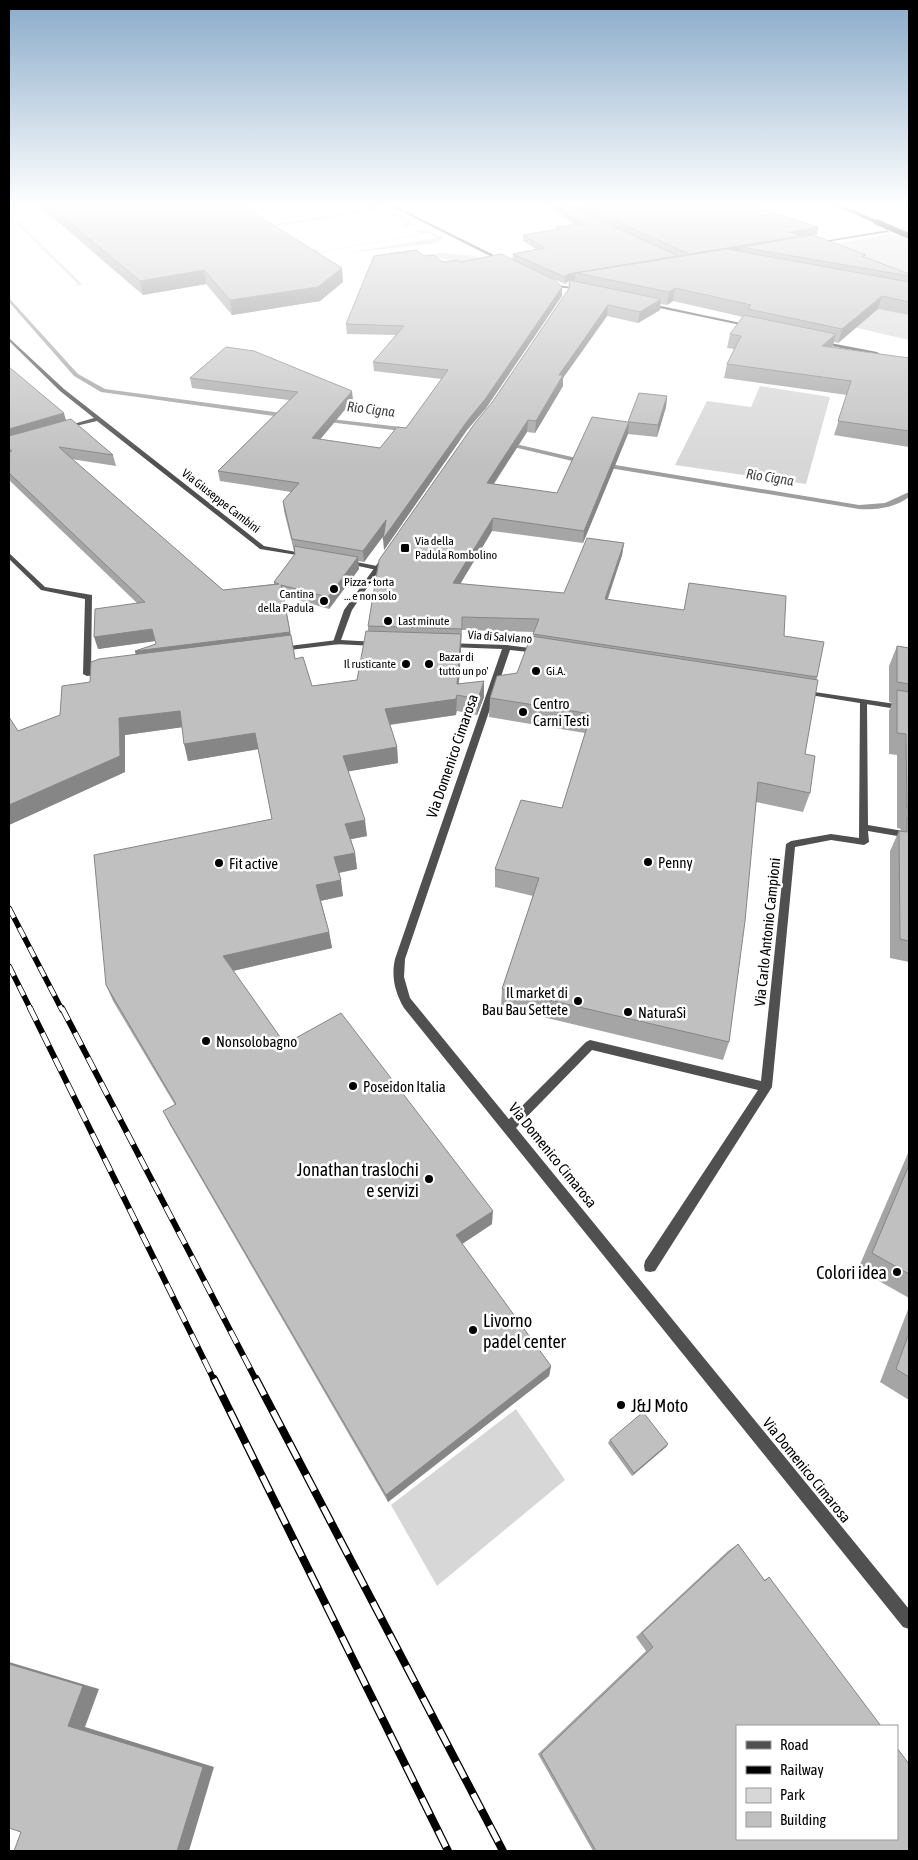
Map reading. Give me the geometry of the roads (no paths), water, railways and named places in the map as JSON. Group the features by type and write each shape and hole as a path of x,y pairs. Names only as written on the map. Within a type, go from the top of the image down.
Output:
{"street":[{"path":"564,292 566,296"},
{"path":"642,302 760,328"},
{"name":"Via Giuseppe Cambini","path":"9,339 62,390 97,419 262,548 310,556"},
{"path":"818,341 882,356"},
{"path":"62,429 97,419"},
{"path":"336,642 348,610 388,552"},
{"path":"9,555 43,589 89,597 87,674 116,670"},
{"path":"339,561 377,568"},
{"path":"275,649 336,642 381,644"},
{"name":"Via di Salviano","path":"439,645 507,647 546,652"},
{"name":"Via Domenico Cimarosa","path":"507,647 400,959 398,979 400,990 408,1005 909,1621"},
{"path":"794,690 909,709"},
{"path":"863,702 864,827 909,835"},
{"name":"Via Carlo Antonio Campioni","path":"650,1266 766,1087 792,844 832,837 864,842 864,827"},
{"path":"509,1127 590,1046 766,1087"}],"waterway":[{"name":"Rio Cigna","path":"9,299 76,375 103,391 289,416"},
{"name":"Rio Cigna","path":"322,420 410,430"},
{"name":"Rio Cigna","path":"503,443 585,462 859,507 886,505 898,501 909,494"}],"railway":[{"path":"9,908 62,1010"},
{"path":"9,966 30,1008"},
{"path":"30,1008 214,1380"},
{"path":"62,1008 256,1380"},
{"path":"214,1379 448,1851"},
{"path":"256,1379 503,1851"}],"place":[{"name":"Via della Padula Rombolino","path":"405,548"},
{"name":"Pizza - torta … e non solo","path":"334,589"},
{"name":"Cantina della Padula","path":"324,601"},
{"name":"Last minute","path":"388,621"},
{"name":"Il rusticante","path":"406,664"},
{"name":"Bazar di tutto un po'","path":"429,664"},
{"name":"Gi.A.","path":"536,671"},
{"name":"Centro Carni Testi","path":"523,712"},
{"name":"Penny","path":"648,862"},
{"name":"Fit active","path":"219,863"},
{"name":"Il market di Bau Bau Settete","path":"578,1001"},
{"name":"NaturaSì","path":"628,1012"},
{"name":"Nonsolobagno","path":"206,1041"},
{"name":"Poseidon Italia","path":"353,1086"},
{"name":"Jonathan traslochi e servizi","path":"429,1179"},
{"name":"Colori idea","path":"897,1272"},
{"name":"Livorno padel center","path":"473,1330"},
{"name":"J&J Moto","path":"621,1405"}]}
